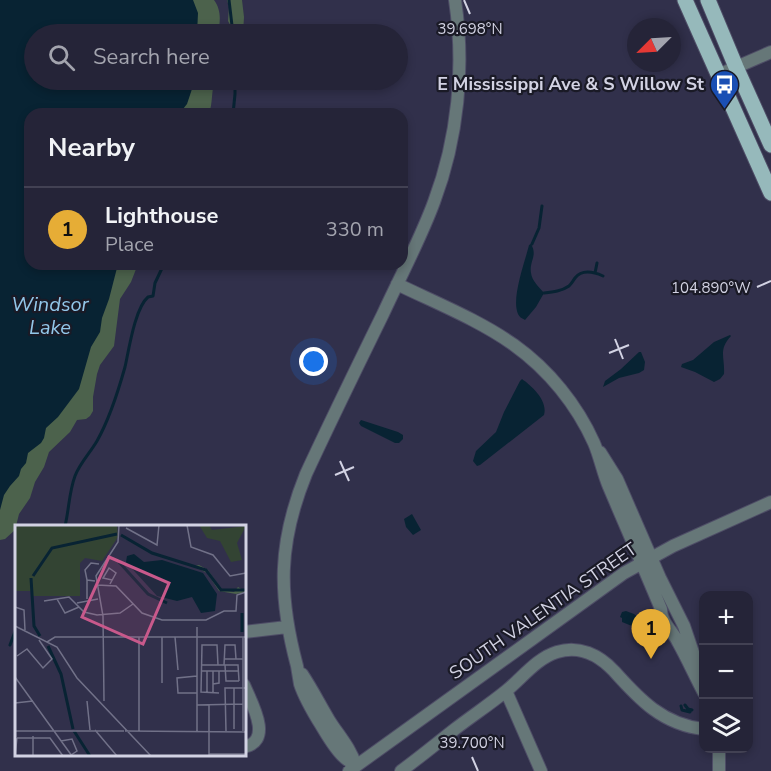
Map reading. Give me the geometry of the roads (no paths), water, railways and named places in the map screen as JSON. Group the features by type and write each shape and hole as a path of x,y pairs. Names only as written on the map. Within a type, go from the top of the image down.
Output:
{"main road":[{"path":"685,0 771,193"},
{"path":"708,0 771,145"}],"street":[{"path":"408,261 434,204 444,172 457,109 459,39 455,0"},
{"path":"718,75 771,52"},
{"path":"352,768 352,753 297,668 287,627 284,567 287,539 296,503 312,462 404,270"},
{"path":"397,285 503,337 547,373 565,395 614,473 647,560 662,609 661,614 699,683"},
{"name":"SOUTH VALENTIA STREET","path":"352,768 607,584 680,543 771,502"},
{"path":"647,560 684,626 699,671"},
{"path":"246,632 287,627"},
{"path":"401,771 506,691 544,658 558,651 580,651 602,659 636,695 657,712 682,724 699,728"},
{"path":"246,690 260,732 255,742 246,747"},
{"path":"506,691 541,771"},
{"path":"719,753 719,771"}],"water":[{"name":"Windsor Lake","path":"0,0 193,0 198,13 197,24 24,24 24,90 192,90 184,108 24,108 24,270 116,270 100,332 91,347 79,389 58,417 46,428 41,443 28,453 19,476 4,495 0,510"},
{"path":"531,244 534,252 532,276 544,293 525,320 518,314 516,299 522,270"},
{"path":"730,335 723,350 724,374 720,379 714,382 681,367 714,342"},
{"path":"639,352 645,362 644,370 619,378 603,387 605,381"},
{"path":"522,379 535,390 542,400 544,415 477,466 473,461 476,451 496,432"},
{"path":"361,420 398,432 403,435 403,439 395,443 361,426 359,423"},
{"path":"412,514 421,530 413,535 406,527 404,519"},
{"path":"626,611 639,618 637,623 632,626 622,622 620,617 622,612"}],"waterway":[{"path":"229,0 232,24"},
{"path":"234,108 235,90"},
{"path":"532,244 539,228 542,206"},
{"path":"595,273 597,263"},
{"path":"65,525 75,476 106,423 125,367 139,310 143,302 153,296 155,283 161,270"},
{"path":"544,293 566,288 581,273 603,276"},
{"path":"10,645 15,632"},
{"path":"685,705 692,710"},
{"path":"681,706 682,710 690,712"}],"place":[{"name":"E Mississippi Ave & S Willow St","path":"725,110"},
{"name":"Lighthouse","path":"651,659"}]}
